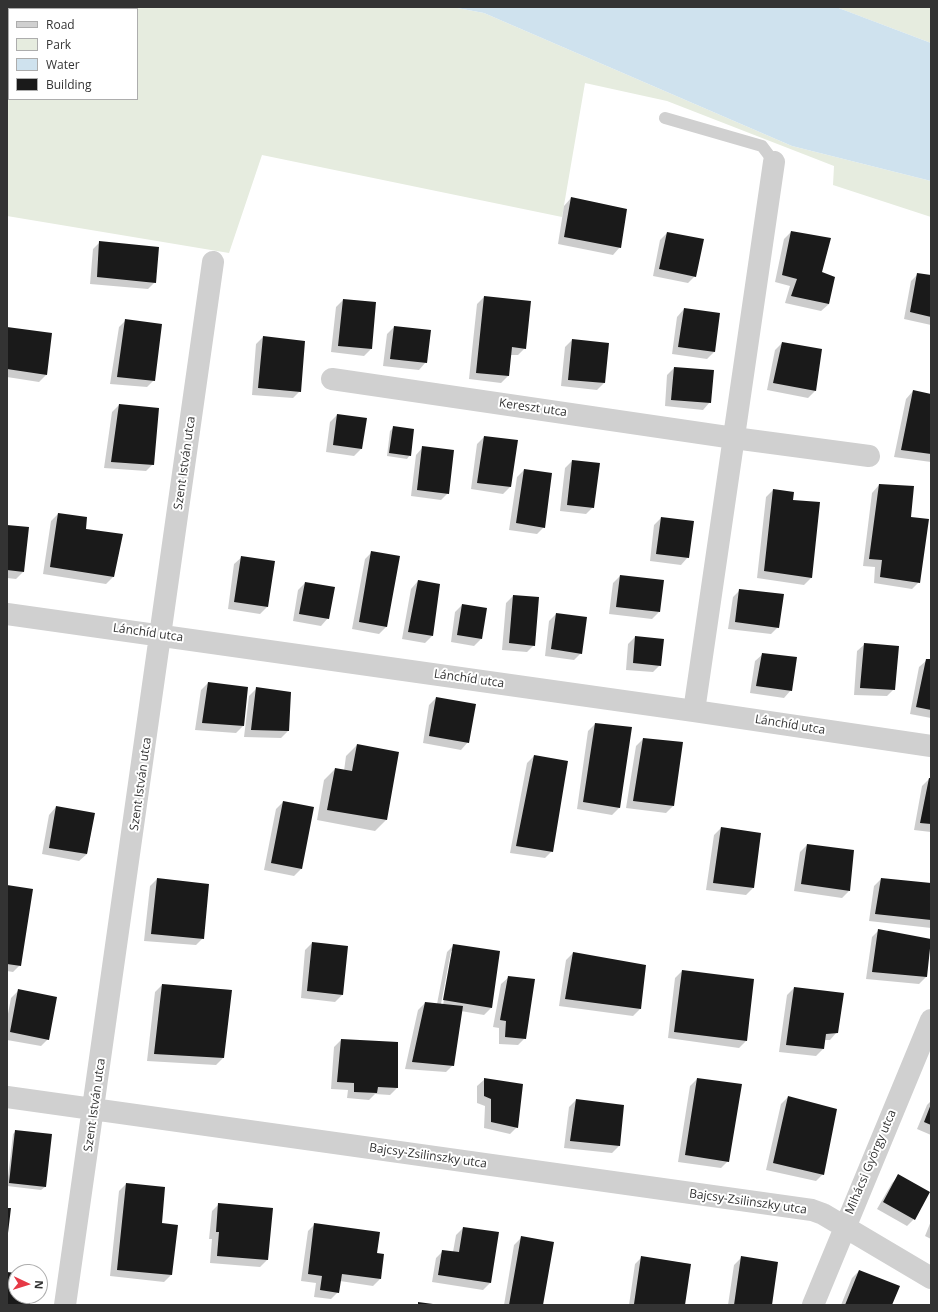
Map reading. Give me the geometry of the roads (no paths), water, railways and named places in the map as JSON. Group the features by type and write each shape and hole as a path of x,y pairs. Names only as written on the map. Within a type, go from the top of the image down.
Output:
{"street":[{"path":"694,711 774,162"},
{"name":"Szent István utca","path":"65,1305 162,635 213,262"},
{"name":"Kereszt utca","path":"332,379 734,438 869,456"},
{"name":"Lánchíd utca","path":"7,614 931,746"},
{"name":"Mihácsi György utca","path":"813,1305 931,1020"},
{"name":"Bajcsy-Zsilinszky utca","path":"7,1097 812,1210 845,1226 931,1278"}],"lane":[{"path":"665,118 762,146 774,162"}],"water":[{"path":"452,7 836,7 931,43 931,181 792,146 484,13"}]}
